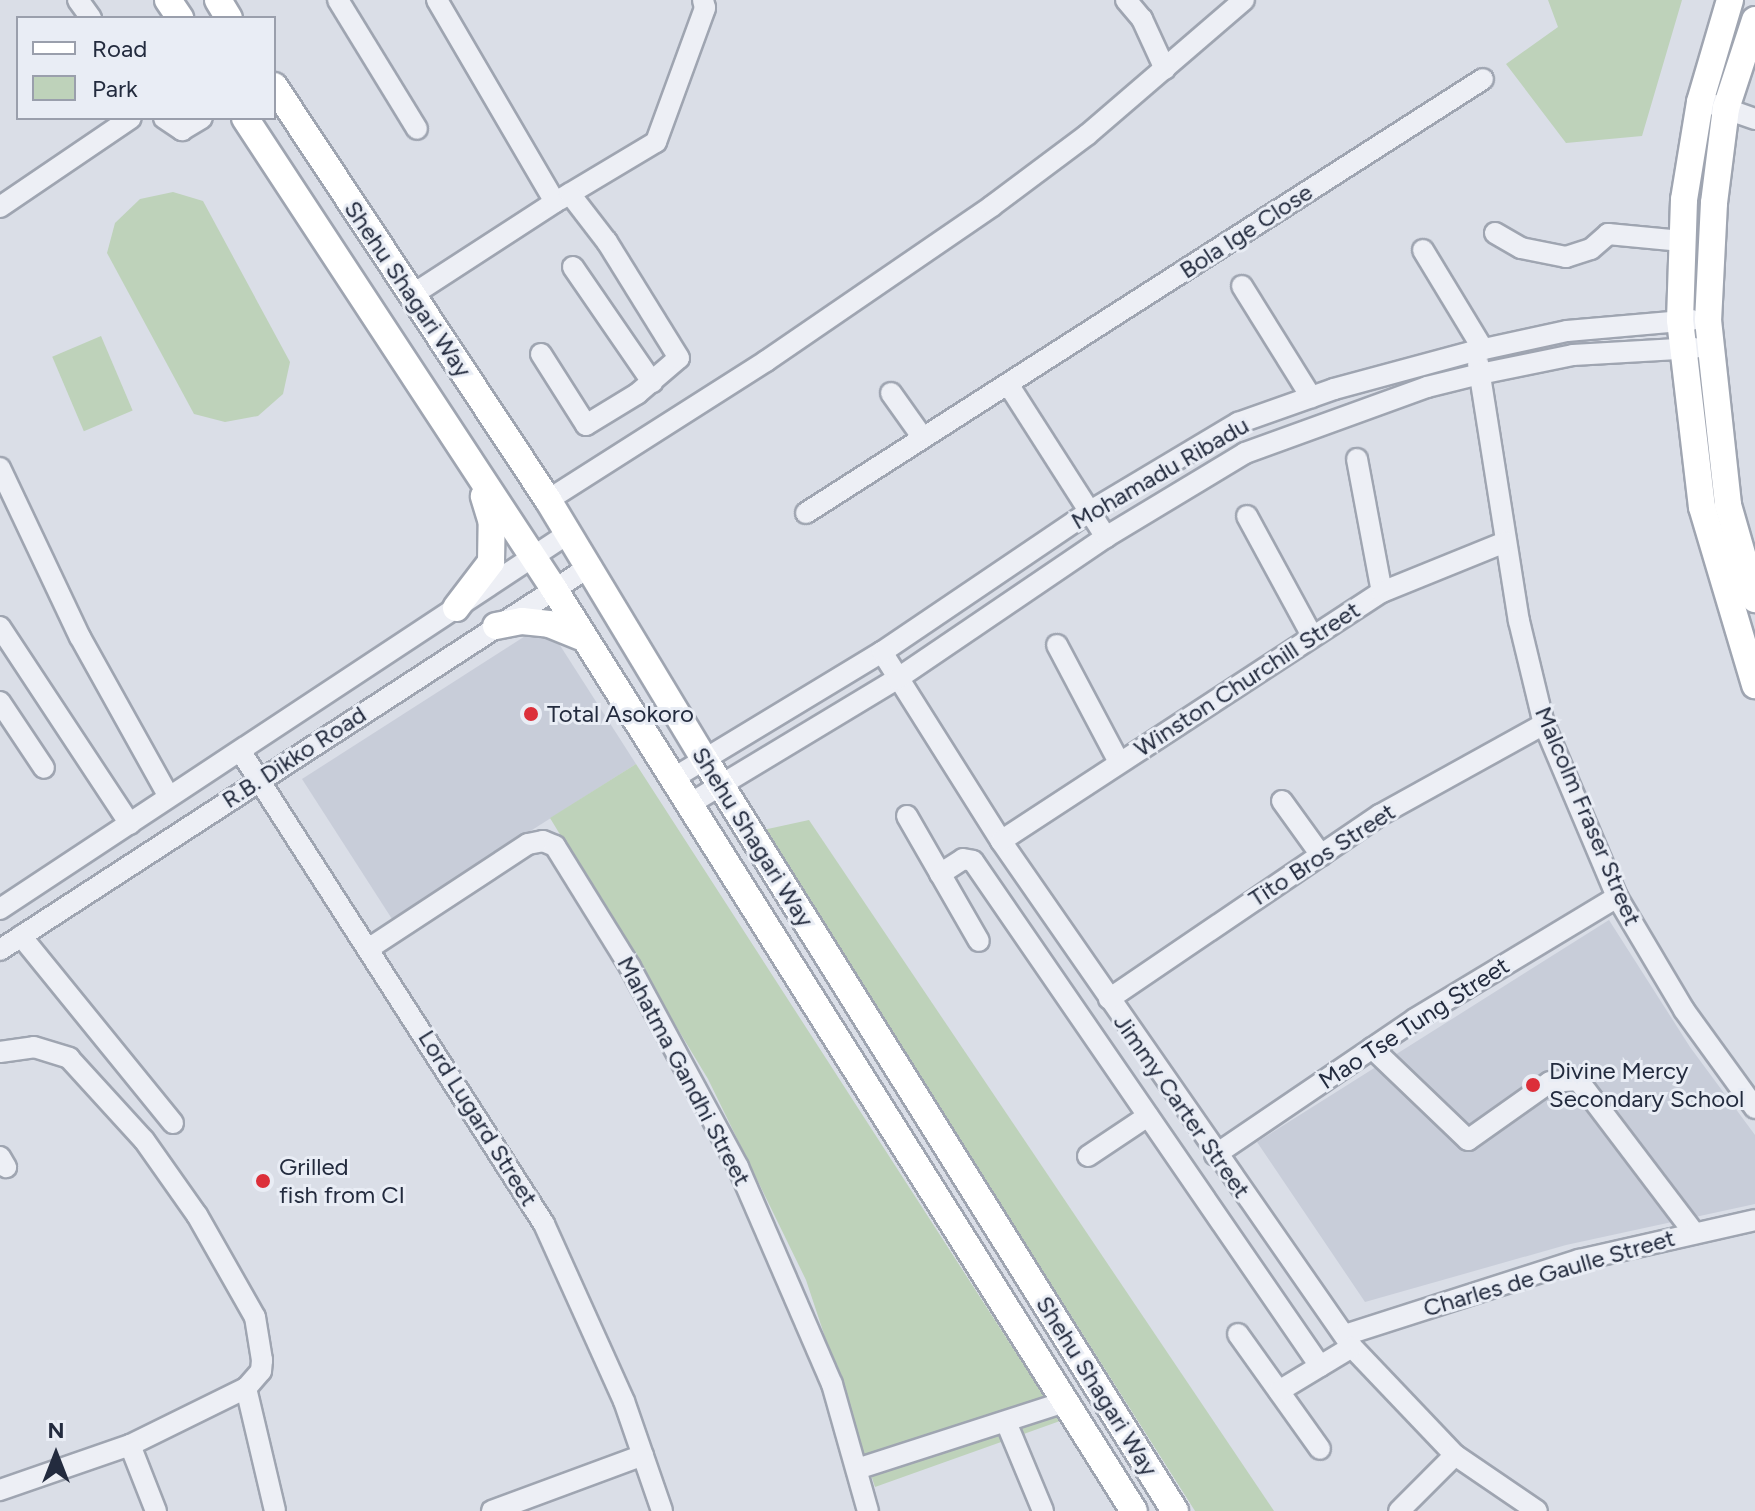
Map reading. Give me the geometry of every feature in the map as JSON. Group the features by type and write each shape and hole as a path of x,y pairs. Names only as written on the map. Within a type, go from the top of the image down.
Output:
{"main road":[{"path":"1730,0 1700,102 1682,241 1680,320 1702,507 1755,685"},
{"path":"1755,20 1726,108 1714,203 1708,320 1728,505 1755,599"},
{"name":"Shehu Shagari Way","path":"276,89 569,533 705,760 1175,1511"},
{"name":"Shehu Shagari Way","path":"246,120 554,589 1134,1511"},
{"path":"456,608 484,578 494,549 477,473"},
{"path":"496,626 522,621 549,624 584,638"}],"street":[{"path":"338,0 417,129"},
{"path":"437,0 562,198 607,242 679,358 652,382 586,425 541,354"},
{"path":"412,295 562,198 656,142 705,8 703,0"},
{"path":"1126,0 1142,19 1165,69"},
{"path":"548,500 766,361 992,206 1165,69 1244,0"},
{"name":"Bola Ige Close","path":"806,513 1483,79"},
{"path":"1700,102 1755,119"},
{"path":"0,207 128,120"},
{"path":"167,120 182,130 199,120"},
{"path":"1495,233 1521,248 1566,257 1591,249 1608,234 1682,241"},
{"name":"Malcolm Fraser Street","path":"1423,250 1479,350 1505,542 1544,724 1617,897 1684,1010 1755,1108"},
{"path":"573,267 652,382"},
{"path":"1242,286 1311,397"},
{"name":"Mohamadu Ribadu","path":"672,779 882,652 1089,512 1238,423 1311,397 1479,350 1567,331 1708,320"},
{"name":"Mohamadu Ribadu","path":"688,805 897,679 1106,537 1245,453 1427,387 1480,374 1573,355 1710,348"},
{"path":"1008,384 1106,537"},
{"path":"891,393 923,438"},
{"path":"1357,459 1382,592"},
{"path":"0,468 80,637 168,795"},
{"path":"1247,516 1311,634"},
{"name":"R.B. Dikko Road","path":"0,909 130,824 168,795 241,752 569,533"},
{"name":"Winston Churchill Street","path":"1001,841 1311,634 1382,592 1505,542"},
{"name":"R.B. Dikko Road","path":"0,950 589,567"},
{"path":"0,627 130,824"},
{"path":"1057,645 1119,762"},
{"name":"Jimmy Carter Street","path":"882,652 1001,841 1215,1155 1348,1341 1455,1455 1537,1511"},
{"path":"0,702 44,768"},
{"name":"Tito Bros Street","path":"1109,999 1394,807 1544,724"},
{"name":"Lord Lugard Street","path":"241,752 261,778 544,1224 589,1314 662,1511"},
{"path":"1282,801 1321,855"},
{"path":"907,816 979,941"},
{"name":"Mahatma Gandhi Street","path":"368,949 528,844 543,841 555,846 630,967 738,1167 832,1384 868,1511"},
{"path":"940,874 963,859 973,861 1320,1366"},
{"name":"Mao Tse Tung Street","path":"1215,1155 1372,1048 1617,897"},
{"path":"21,936 173,1123"},
{"path":"0,1052 34,1047 69,1058 144,1140 197,1215 255,1317 261,1371 246,1388 130,1445 0,1490"},
{"path":"1372,1048 1468,1140 1550,1082 1578,1080 1694,1233"},
{"path":"1088,1156 1148,1116"},
{"name":"Charles de Gaulle Street","path":"1279,1391 1320,1366 1348,1341 1565,1264 1755,1220"},
{"path":"1238,1334 1320,1449"},
{"path":"246,1388 275,1511"},
{"path":"857,1469 1065,1402"},
{"path":"1006,1422 1043,1511"},
{"path":"130,1445 156,1511"},
{"path":"492,1511 643,1455"},
{"path":"1399,1511 1455,1455"}],"shaded area":[{"path":"530,633 554,636 636,764 392,919 302,779"},
{"name":"Divine Mercy Secondary School","path":"1609,920 1690,1047 1755,1135 1755,1204 1566,1245 1365,1302 1257,1142"}],"green space":[{"path":"1548,0 1682,0 1642,136 1566,143 1506,64 1558,27"},
{"path":"173,192 203,201 290,362 283,394 258,416 225,422 194,414 107,253 115,223 140,199"},
{"path":"101,336 133,411 84,431 52,357"},
{"path":"636,764 1060,1421 875,1487 806,1280 708,1079 550,818"},
{"path":"809,820 1274,1511 1195,1511 763,830"}],"place":[{"name":"Total Asokoro","path":"531,714"},
{"name":"Divine Mercy Secondary School","path":"1533,1085"},
{"name":"Grilled fish from CI","path":"263,1181"}]}
